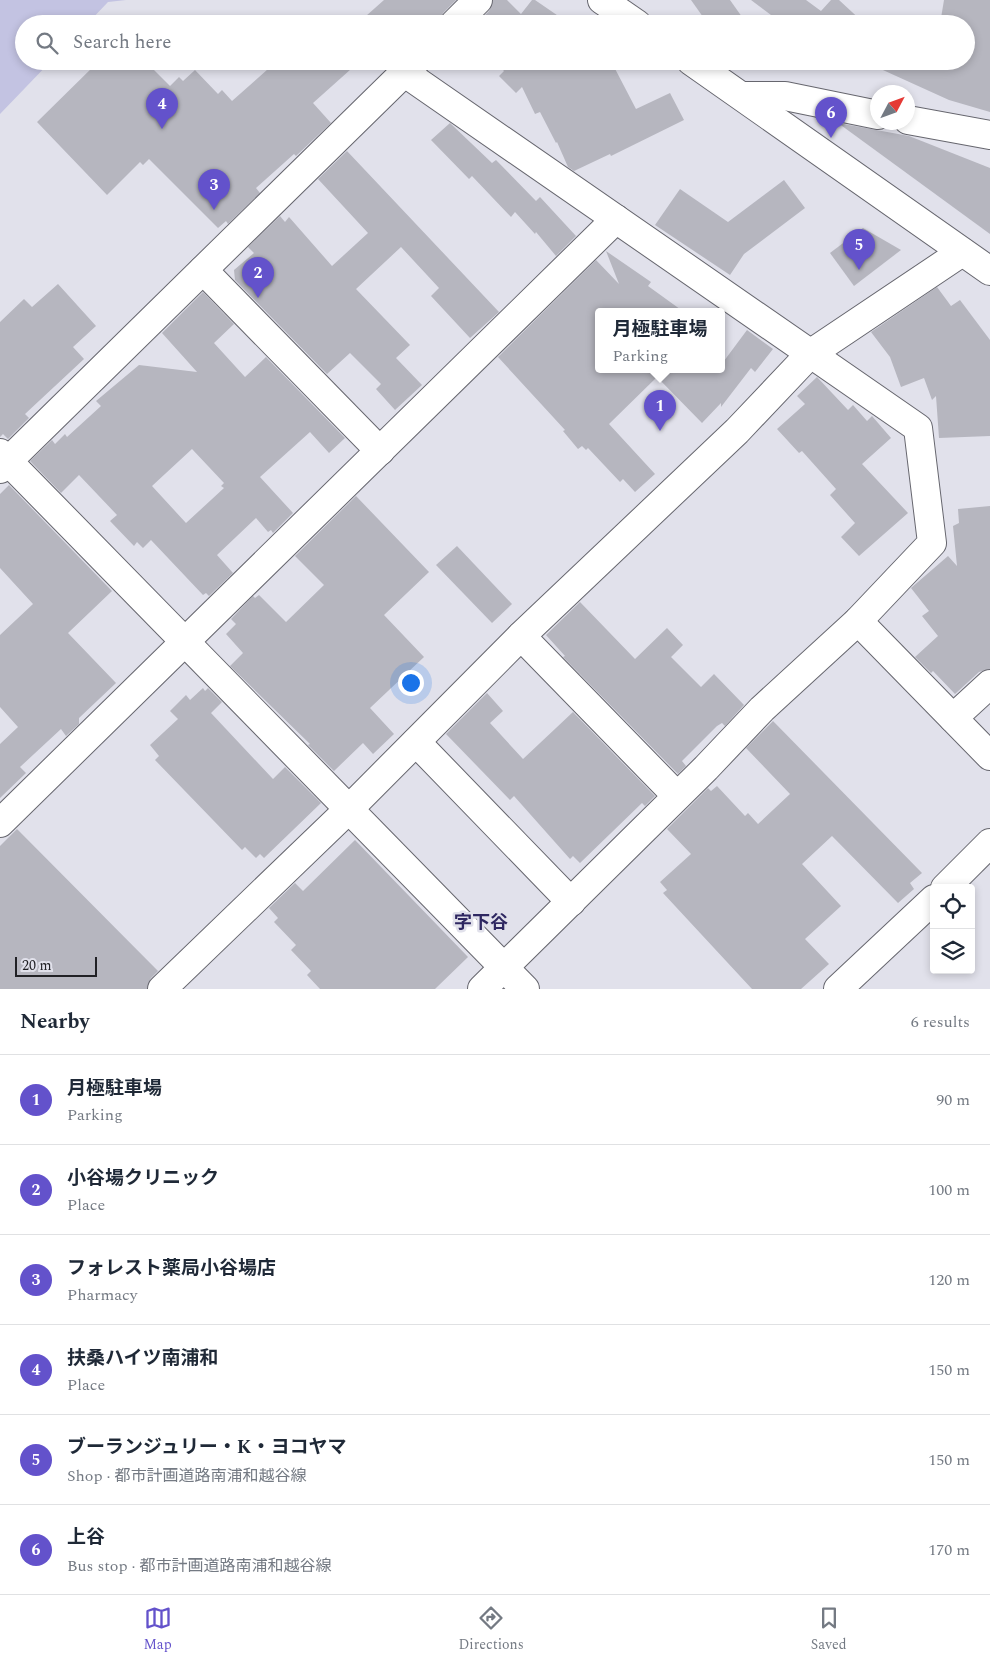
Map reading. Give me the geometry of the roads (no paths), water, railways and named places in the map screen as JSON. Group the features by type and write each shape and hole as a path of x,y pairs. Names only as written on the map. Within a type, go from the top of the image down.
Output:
{"street":[{"path":"463,15 478,0"},
{"path":"602,0 624,15"},
{"path":"407,70 3,461 186,642 526,989"},
{"path":"414,70 616,219 918,428 932,543 858,621 762,709 482,989"},
{"path":"705,70 990,271"},
{"path":"742,96 785,96 870,113"},
{"path":"915,121 990,135"},
{"path":"0,823 616,219"},
{"path":"162,989 349,808 521,636 737,431 810,354 962,252"},
{"path":"202,270 380,451"},
{"path":"858,621 990,756"},
{"path":"521,636 677,796"},
{"path":"953,718 990,684"},
{"path":"416,742 570,902"},
{"path":"949,884 990,844"},
{"path":"838,989 930,903"}],"place":[{"name":"扶桑ハイツ南浦和","path":"162,129"},
{"name":"上谷","path":"831,138"},
{"name":"フォレスト薬局小谷場店","path":"214,210"},
{"name":"ブーランジュリー・K・ヨコヤマ","path":"859,270"},
{"name":"小谷場クリニック","path":"258,298"},
{"name":"月極駐車場","path":"660,431"}],"district":[{"name":"字下谷","path":"481,922"}]}
